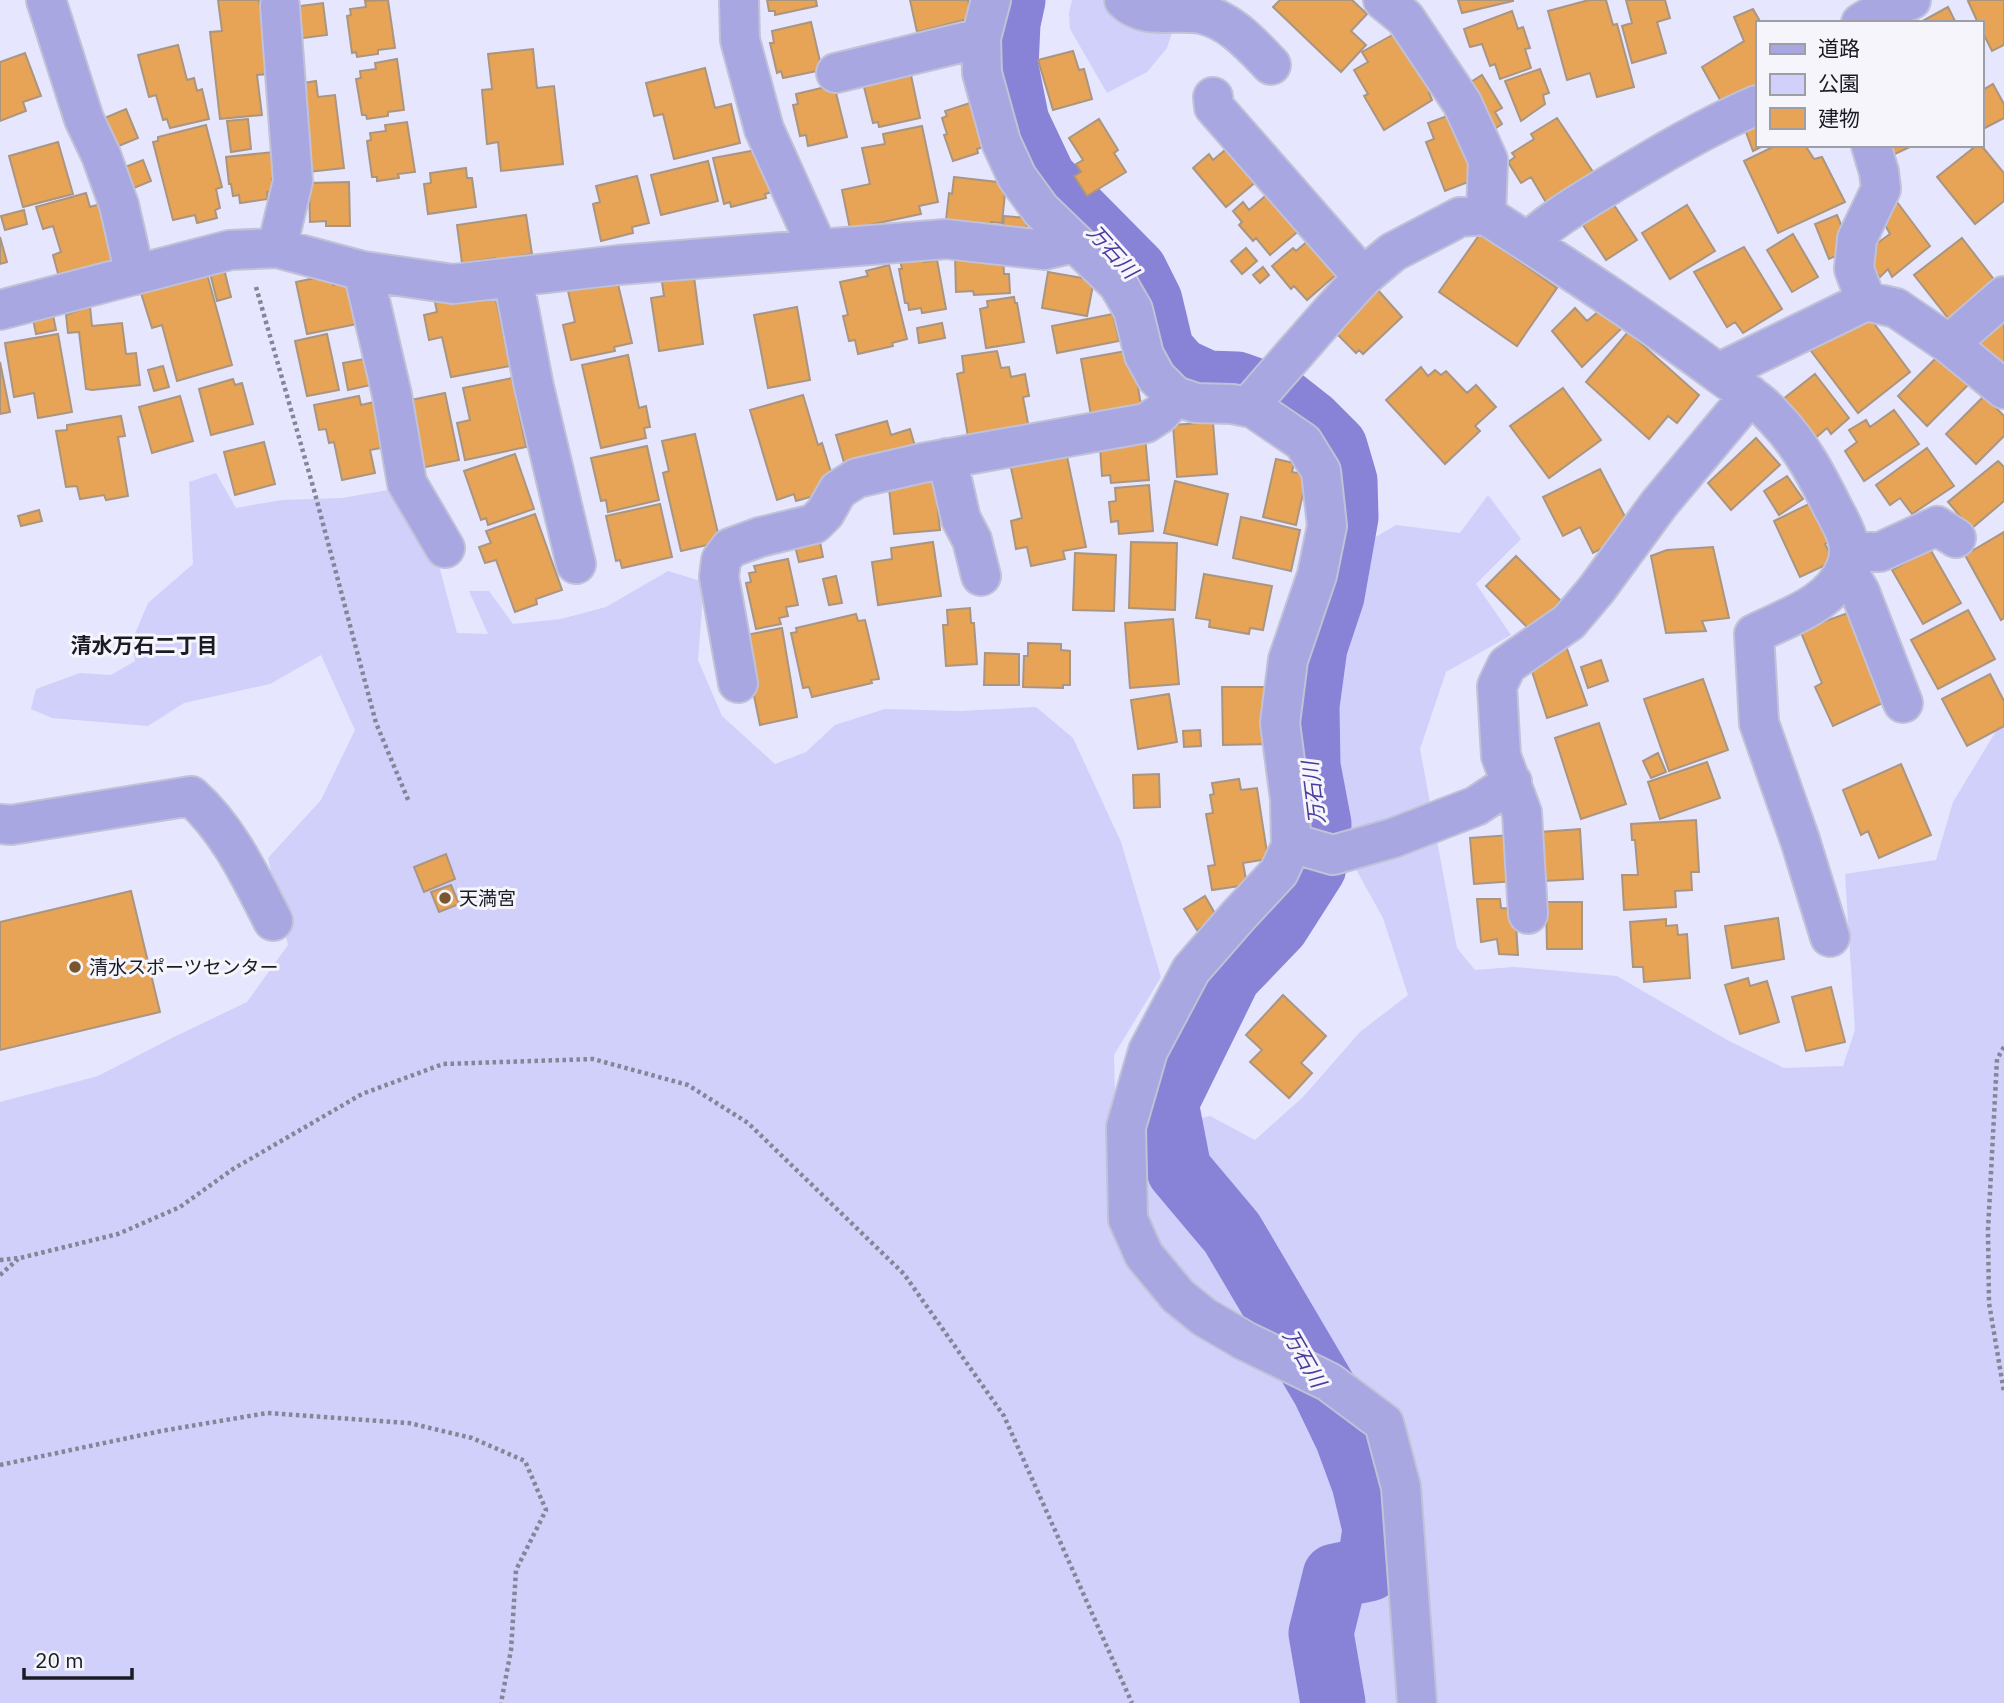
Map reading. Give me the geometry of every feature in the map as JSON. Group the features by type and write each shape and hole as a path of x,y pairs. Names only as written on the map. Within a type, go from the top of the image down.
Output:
{"street":[{"path":"46,0 84,119 101,155 119,205 135,275"},
{"path":"738,0 740,40 764,129 818,249"},
{"path":"991,0 981,38 982,73 1000,142 1017,177 1041,210 1118,284 1133,310 1144,355 1156,377 1175,396 1196,403 1232,404 1261,394 1363,277 1392,252 1460,217 1486,215 1684,347 1750,395 1776,418 1809,460 1847,537 1848,560 1903,704"},
{"path":"1124,0 1133,9 1201,14 1219,20 1250,42 1271,65"},
{"path":"1383,0 1405,18 1462,103 1488,160 1486,215"},
{"path":"1846,0 1853,21"},
{"path":"1864,21 1884,9 1911,0"},
{"path":"262,249 293,181 281,6"},
{"path":"836,73 981,38"},
{"path":"1213,97 1214,107 1363,277"},
{"path":"1528,242 1548,223 1649,161 1710,126 1756,105"},
{"path":"1866,301 1854,269 1857,239 1881,189 1880,172 1872,147"},
{"path":"0,310 230,250 262,249 362,271 453,284 618,265 946,239 1044,250 1074,243"},
{"path":"362,271 392,395 407,483 445,548"},
{"path":"513,278 534,387 576,564"},
{"path":"1949,344 2004,296"},
{"path":"1718,373 1866,301 1896,309 1949,344 2004,389"},
{"path":"1261,394 1303,442 1321,471 1327,526 1317,575 1288,660 1280,723 1290,799 1309,849"},
{"path":"1528,914 1522,813 1501,756 1497,687 1507,665 1569,622 1597,590 1659,503 1750,395"},
{"path":"738,683 719,577 721,560 730,548 760,537 814,524 825,513 838,490 857,478 947,458 1146,423 1161,413 1175,396"},
{"path":"947,458 961,519 972,540 981,576"},
{"path":"1830,937 1759,723 1754,634 1816,604 1834,588 1848,560 1880,552 1937,526 1956,538"},
{"path":"1417,1703 1401,1487 1384,1423 1329,1382 1204,1317 1178,1296 1144,1255 1128,1219 1126,1127 1148,1051 1191,970 1279,872 1309,849 1392,838 1476,806 1512,782"},
{"path":"0,824 11,825 191,796 210,813 241,859 273,921"}],"path":[{"path":"262,249 250,265 376,723 409,802"},
{"path":"2004,1046 1997,1059 1988,1242 1989,1303 2004,1392"},
{"path":"0,1260 20,1258 118,1234 180,1207 233,1168 362,1094 443,1064 593,1059 688,1085 748,1123 904,1273 1004,1416 1132,1703"},
{"path":"0,1275 20,1258"},
{"path":"0,1465 161,1431 267,1413 409,1423 472,1438 525,1461 546,1510 516,1570 511,1650 501,1703"}],"green space":[{"path":"1072,0 1228,0 1176,20 1167,48 1147,72 1107,93 1070,29"},
{"path":"216,473 236,508 282,500 342,498 394,489 433,543 457,633 488,634 469,591 489,591 513,624 561,619 606,607 668,571 704,582 698,660 722,716 775,764 806,752 835,725 885,709 961,711 1036,707 1073,738 1121,842 1161,977 1114,1055 1116,1139 1210,1116 1255,1140 1303,1097 1360,1032 1408,995 1383,918 1337,835 1318,754 1324,642 1349,553 1396,525 1460,533 1488,495 1521,539 1476,584 1511,635 1446,672 1420,749 1457,948 1475,970 1514,967 1617,976 1729,1041 1784,1068 1843,1066 1855,1030 1845,874 1936,860 1953,802 2004,718 2004,1703 0,1703 0,1102 98,1076 247,1002 288,945 268,858 321,800 355,730 321,655 270,684 184,703 148,726 52,718 31,709 36,689 80,673 111,675 135,661 132,641 148,603 193,564 189,482"}],"building":[{"path":"218,0 259,0 268,74 257,75 262,115 220,119 210,32 222,31"},
{"path":"388,0 395,48 357,57 356,52 352,53 347,16 351,15 350,9 366,7 365,1"},
{"path":"767,0 816,0 817,6 775,15 775,11 769,11"},
{"path":"910,0 968,0 972,18 917,32"},
{"path":"1280,0 1352,0 1367,14 1351,31 1366,45 1341,72 1273,7"},
{"path":"1458,0 1513,0 1513,1 1462,13"},
{"path":"1589,0 1606,0 1613,25 1617,24 1634,87 1597,97 1590,73 1567,80 1548,11"},
{"path":"1626,0 1665,0 1670,18 1657,22 1666,53 1632,63 1622,26 1632,23"},
{"path":"2004,0 2004,45 1992,51 1983,33 1983,21 1977,21 1968,1"},
{"path":"323,3 327,35 296,39 292,7"},
{"path":"1948,7 1955,21 1923,21"},
{"path":"1753,9 1760,21 1756,21 1756,86 1723,105 1702,67 1744,41 1734,17"},
{"path":"1512,11 1518,29 1523,27 1530,48 1525,49 1531,68 1500,79 1495,64 1490,66 1482,44 1470,47 1464,29"},
{"path":"811,22 822,70 783,78 781,71 777,73 770,43 774,43 772,31"},
{"path":"1394,34 1407,56 1412,53 1434,90 1429,93 1432,100 1384,130 1364,96 1368,94 1354,70 1368,62 1362,52"},
{"path":"178,45 187,80 194,78 197,91 202,89 209,119 170,128 167,119 163,120 156,95 149,97 138,55"},
{"path":"533,49 537,88 554,86 563,164 501,171 498,142 487,144 482,90 492,89 488,54"},
{"path":"1073,51 1079,70 1084,69 1092,99 1053,110 1038,60"},
{"path":"25,53 41,96 23,102 26,111 0,121 0,62"},
{"path":"397,59 404,110 367,119 366,115 362,115 356,79 361,78 360,71 376,69 375,63"},
{"path":"705,68 715,108 731,104 740,143 674,159 663,114 654,116 646,83"},
{"path":"1540,69 1549,93 1543,95 1545,104 1521,121 1505,81"},
{"path":"900,72 901,78 911,75 920,118 879,127 878,122 873,123 864,87 870,85 868,78"},
{"path":"1482,75 1502,108 1495,112 1502,124 1490,132 1463,87"},
{"path":"316,81 318,97 335,95 344,168 308,172 297,84"},
{"path":"1993,84 2004,104 2004,118 1983,129 1983,90"},
{"path":"834,85 847,137 808,146 806,135 800,136 793,105 798,104 796,94"},
{"path":"973,102 987,146 977,149 978,153 953,161 944,135 947,134 942,118 947,116 945,111"},
{"path":"126,109 138,138 114,148 102,119"},
{"path":"1447,116 1453,132 1456,130 1476,179 1445,191 1426,142 1434,139 1428,123"},
{"path":"1557,118 1595,175 1547,204 1531,177 1521,183 1508,162 1515,157 1512,153 1534,139 1531,134"},
{"path":"248,119 251,149 231,152 227,121"},
{"path":"1099,119 1118,150 1114,153 1126,172 1087,196 1074,176 1081,172 1076,164 1083,160 1069,138"},
{"path":"1756,119 1756,147 1761,147 1753,151 1743,124"},
{"path":"407,122 415,172 398,174 399,178 377,181 377,177 372,177 367,141 371,140 370,133 386,131 385,125"},
{"path":"206,125 222,187 216,189 220,208 215,210 217,218 197,223 195,215 173,220 153,142 158,141 158,137"},
{"path":"922,126 938,202 919,206 921,214 850,229 842,190 870,184 862,148 885,144 883,134"},
{"path":"58,142 73,194 23,207 9,156"},
{"path":"1230,146 1258,180 1226,207 1193,168 1209,154 1213,160"},
{"path":"1773,147 1806,147 1814,159 1822,157 1845,202 1778,233 1744,161"},
{"path":"1890,147 1910,147 1893,155"},
{"path":"1974,147 1983,147 2004,173 2004,201 1975,224 1937,177"},
{"path":"762,149 772,192 765,194 766,198 731,207 730,202 724,204 713,158"},
{"path":"274,152 277,179 272,179 273,191 267,192 268,199 240,203 239,195 233,196 229,184 226,157"},
{"path":"143,160 151,181 134,188 125,167"},
{"path":"708,161 718,201 661,215 651,175"},
{"path":"466,168 467,178 472,178 476,207 428,214 424,184 431,183 430,173"},
{"path":"637,176 649,223 632,227 633,233 601,241 593,204 600,202 596,186"},
{"path":"954,177 1006,183 1002,223 991,222 990,226 946,220"},
{"path":"349,182 350,226 326,226 326,221 310,222 309,183"},
{"path":"1270,192 1301,229 1270,255 1256,238 1253,241 1239,225 1242,222 1233,211 1243,202 1249,210"},
{"path":"86,193 90,207 107,202 117,262 59,277 53,255 61,252 53,226 43,229 36,207"},
{"path":"1897,202 1930,246 1892,277 1888,269 1880,277 1862,254 1890,234 1878,212"},
{"path":"1614,205 1637,240 1606,260 1583,225"},
{"path":"1687,205 1715,251 1670,279 1642,233"},
{"path":"24,210 27,224 5,230 1,216"},
{"path":"526,215 532,254 518,256 519,262 497,265 495,258 462,263 457,225"},
{"path":"1837,215 1851,249 1829,259 1815,224"},
{"path":"1004,216 1028,218 1026,230 1003,228"},
{"path":"1480,234 1557,288 1517,346 1439,292"},
{"path":"1793,234 1818,277 1792,292 1767,250"},
{"path":"0,237 7,262 0,264"},
{"path":"1962,238 1999,286 1952,323 1914,275"},
{"path":"1309,240 1337,274 1307,300 1294,286 1291,289 1272,266 1293,248 1296,251"},
{"path":"1744,247 1782,309 1743,333 1735,322 1727,327 1694,272"},
{"path":"1246,248 1257,261 1242,274 1231,261"},
{"path":"955,255 1003,256 1004,274 1009,274 1010,293 974,295 973,291 956,292"},
{"path":"923,256 924,262 937,260 946,309 922,313 921,308 909,310 908,303 905,303 900,260"},
{"path":"889,265 907,339 892,343 893,346 858,354 855,340 849,341 843,316 848,315 840,282 868,276 866,271"},
{"path":"1263,267 1269,275 1260,283 1253,275"},
{"path":"224,269 231,297 217,301 210,273"},
{"path":"1048,272 1094,280 1087,316 1042,308"},
{"path":"207,274 232,365 177,381 162,325 152,328 141,293"},
{"path":"330,275 333,285 348,282 357,324 307,334 296,282"},
{"path":"694,277 703,344 659,351 651,298 664,296 662,282"},
{"path":"617,280 632,343 614,347 615,351 571,360 563,325 575,322 568,291"},
{"path":"1377,289 1402,317 1363,354 1359,350 1356,353 1336,333"},
{"path":"494,290 510,366 451,377 442,337 429,340 424,315 437,312 435,302"},
{"path":"1014,297 1024,342 986,348 980,309 988,307 987,301"},
{"path":"90,306 92,326 122,323 126,354 136,353 140,385 86,389 79,332 68,333 66,315"},
{"path":"1605,306 1623,327 1582,367 1552,331 1575,308 1587,321"},
{"path":"797,307 810,380 768,388 754,315"},
{"path":"52,310 56,330 36,334 32,314"},
{"path":"1864,310 1910,372 1858,413 1811,351"},
{"path":"2004,313 2004,378 1973,334"},
{"path":"1113,314 1119,341 1057,353 1052,326"},
{"path":"942,323 945,338 919,343 917,328"},
{"path":"1628,332 1699,395 1677,423 1668,416 1649,439 1586,382"},
{"path":"58,334 72,412 38,418 34,393 14,397 5,343"},
{"path":"327,334 339,390 307,396 295,341"},
{"path":"1132,350 1142,412 1092,421 1081,359"},
{"path":"997,351 1001,368 1009,367 1011,377 1025,374 1029,396 1023,397 1029,429 969,442 957,374 964,372 962,356"},
{"path":"1940,354 1970,383 1927,426 1898,396"},
{"path":"628,355 639,408 646,406 650,427 644,428 646,438 601,448 582,365"},
{"path":"370,358 375,384 348,390 343,363"},
{"path":"0,362 10,412 0,414"},
{"path":"163,366 169,387 154,391 148,370"},
{"path":"1421,367 1428,376 1435,370 1441,375 1446,371 1467,393 1476,385 1496,407 1475,426 1480,431 1445,464 1386,400"},
{"path":"1815,374 1849,418 1831,434 1827,428 1813,440 1782,400"},
{"path":"512,378 526,447 465,460 457,423 470,420 463,388"},
{"path":"233,379 235,385 242,383 253,424 211,435 199,389"},
{"path":"1563,388 1601,440 1549,478 1510,426"},
{"path":"445,393 459,460 416,469 406,401"},
{"path":"803,395 818,445 822,443 834,482 824,493 796,501 794,494 777,500 750,410"},
{"path":"180,396 193,441 152,453 139,407"},
{"path":"359,396 361,405 387,399 393,430 378,433 381,448 370,450 375,473 342,480 334,442 329,443 326,429 319,430 314,405"},
{"path":"1984,396 2004,416 2004,436 1976,464 1946,434"},
{"path":"1894,410 1919,444 1864,481 1845,451 1857,442 1849,430 1866,420 1870,427"},
{"path":"121,416 125,436 118,437 128,496 106,500 104,495 80,499 77,486 66,487 56,431 67,430 67,425"},
{"path":"887,421 891,435 910,429 917,453 847,473 836,435"},
{"path":"1213,422 1217,474 1177,477 1173,425"},
{"path":"695,434 720,542 681,551 663,473 669,471 662,441"},
{"path":"1145,436 1149,480 1111,483 1110,475 1102,476 1100,447"},
{"path":"1756,438 1780,465 1731,510 1708,483"},
{"path":"264,442 275,484 235,495 224,452"},
{"path":"647,446 659,500 608,512 606,500 601,501 591,458"},
{"path":"1065,447 1086,547 1063,551 1065,559 1031,566 1027,547 1016,549 1011,521 1022,518 1009,459"},
{"path":"1927,448 1954,486 1912,514 1900,498 1890,505 1876,485"},
{"path":"515,454 534,509 488,525 486,518 481,520 464,471"},
{"path":"1276,459 1294,463 1292,472 1307,475 1296,525 1263,517"},
{"path":"1998,461 2004,467 2004,501 1971,529 1948,502"},
{"path":"1600,469 1633,532 1593,553 1580,527 1563,536 1543,497"},
{"path":"934,475 940,530 894,534 888,479"},
{"path":"1787,476 1803,499 1779,515 1764,491"},
{"path":"1175,481 1228,494 1217,545 1164,533"},
{"path":"1149,485 1153,531 1119,534 1118,521 1111,522 1109,502 1116,501 1115,488"},
{"path":"1815,501 1835,538 1825,544 1834,561 1800,577 1774,521"},
{"path":"660,504 672,557 622,568 620,560 616,561 606,516"},
{"path":"39,510 42,521 21,526 18,516"},
{"path":"535,514 562,590 536,599 537,604 515,612 496,560 485,563 479,547 491,543 486,531"},
{"path":"1241,517 1300,530 1291,571 1233,558"},
{"path":"2004,532 2004,618 2001,620 1965,555"},
{"path":"819,537 823,557 799,562 795,546"},
{"path":"933,542 941,596 878,605 872,562 892,559 891,548"},
{"path":"1131,542 1177,543 1175,610 1129,608"},
{"path":"1713,547 1729,618 1702,621 1706,631 1666,633 1651,556 1667,550"},
{"path":"1930,549 1961,603 1923,624 1892,570"},
{"path":"1075,553 1116,555 1114,611 1073,610"},
{"path":"1516,556 1564,604 1534,634 1486,586"},
{"path":"788,559 798,605 786,607 788,616 779,618 781,624 756,629 746,583 751,582 749,573 756,572 754,566"},
{"path":"1204,574 1272,586 1263,630 1250,628 1249,634 1209,627 1210,620 1196,618"},
{"path":"836,576 842,603 829,605 823,579"},
{"path":"970,608 971,623 974,623 977,664 946,666 943,625 948,625 947,610"},
{"path":"1968,610 1995,659 1938,689 1911,640"},
{"path":"1848,613 1887,701 1833,726 1815,687 1822,683 1800,630"},
{"path":"856,614 858,621 865,620 879,679 812,697 809,687 803,688 791,633 797,632 796,628"},
{"path":"1173,619 1179,684 1130,688 1125,623"},
{"path":"782,628 797,717 760,725 751,681 746,635"},
{"path":"1028,643 1061,644 1061,650 1070,651 1070,685 1063,685 1063,688 1023,687 1024,656 1028,656"},
{"path":"1566,646 1587,705 1547,718 1528,659"},
{"path":"985,653 1019,654 1019,685 984,685"},
{"path":"1601,660 1608,681 1588,688 1581,667"},
{"path":"1990,674 2004,701 2004,726 1967,746 1942,699"},
{"path":"1703,679 1728,750 1669,771 1644,699"},
{"path":"1222,687 1271,687 1272,744 1223,745"},
{"path":"1169,694 1177,742 1138,749 1131,700"},
{"path":"1599,723 1626,804 1581,819 1555,738"},
{"path":"1200,730 1201,746 1184,747 1183,731"},
{"path":"1658,753 1666,772 1651,778 1643,761"},
{"path":"1707,762 1720,798 1660,819 1648,782"},
{"path":"1901,764 1931,835 1879,858 1868,831 1861,835 1843,790"},
{"path":"1159,774 1160,807 1134,808 1133,775"},
{"path":"1239,779 1241,790 1257,788 1268,859 1243,863 1247,885 1212,890 1208,866 1215,865 1206,814 1213,813 1210,795 1214,794 1212,783"},
{"path":"1696,820 1699,872 1691,872 1692,890 1675,891 1676,907 1624,910 1622,875 1638,875 1631,824"},
{"path":"1580,829 1583,879 1543,881 1540,832"},
{"path":"1511,835 1515,881 1474,884 1470,838"},
{"path":"446,854 455,879 424,892 414,867"},
{"name":"天満宮","path":"451,885 459,904 439,912 431,892"},
{"name":"清水スポーツセンター","path":"131,891 160,1012 0,1050 0,922"},
{"path":"1205,896 1217,917 1197,930 1184,909"},
{"path":"1477,899 1500,899 1501,908 1515,909 1518,955 1499,954 1497,939 1481,942"},
{"path":"1546,902 1582,902 1582,949 1547,949"},
{"path":"1778,918 1784,959 1732,968 1725,926"},
{"path":"1666,919 1666,926 1677,925 1678,935 1687,934 1690,978 1644,982 1643,967 1633,967 1630,922"},
{"path":"1748,978 1750,986 1767,981 1779,1022 1740,1034 1725,985"},
{"path":"1831,987 1845,1042 1806,1051 1792,997"},
{"path":"1283,995 1326,1036 1301,1063 1312,1073 1289,1098 1250,1062 1262,1050 1246,1035"}],"waterway":[{"name":"万石川","path":"1013,0 1008,23 1006,67 1017,122 1044,179 1135,271 1150,301 1162,351 1179,370 1207,383 1237,384 1282,400 1310,422 1335,447 1345,481 1346,517 1332,596 1315,647 1307,706 1308,766 1319,824 1314,867 1277,925 1229,975 1166,1103 1179,1170 1232,1233 1324,1389 1347,1437 1364,1483 1375,1529 1369,1569 1335,1576 1321,1633 1333,1703"}],"place":[{"name":"天満宮","path":"445,898"},
{"name":"清水スポーツセンター","path":"75,967"}],"district":[{"name":"清水万石二丁目","path":"144,645"}]}
